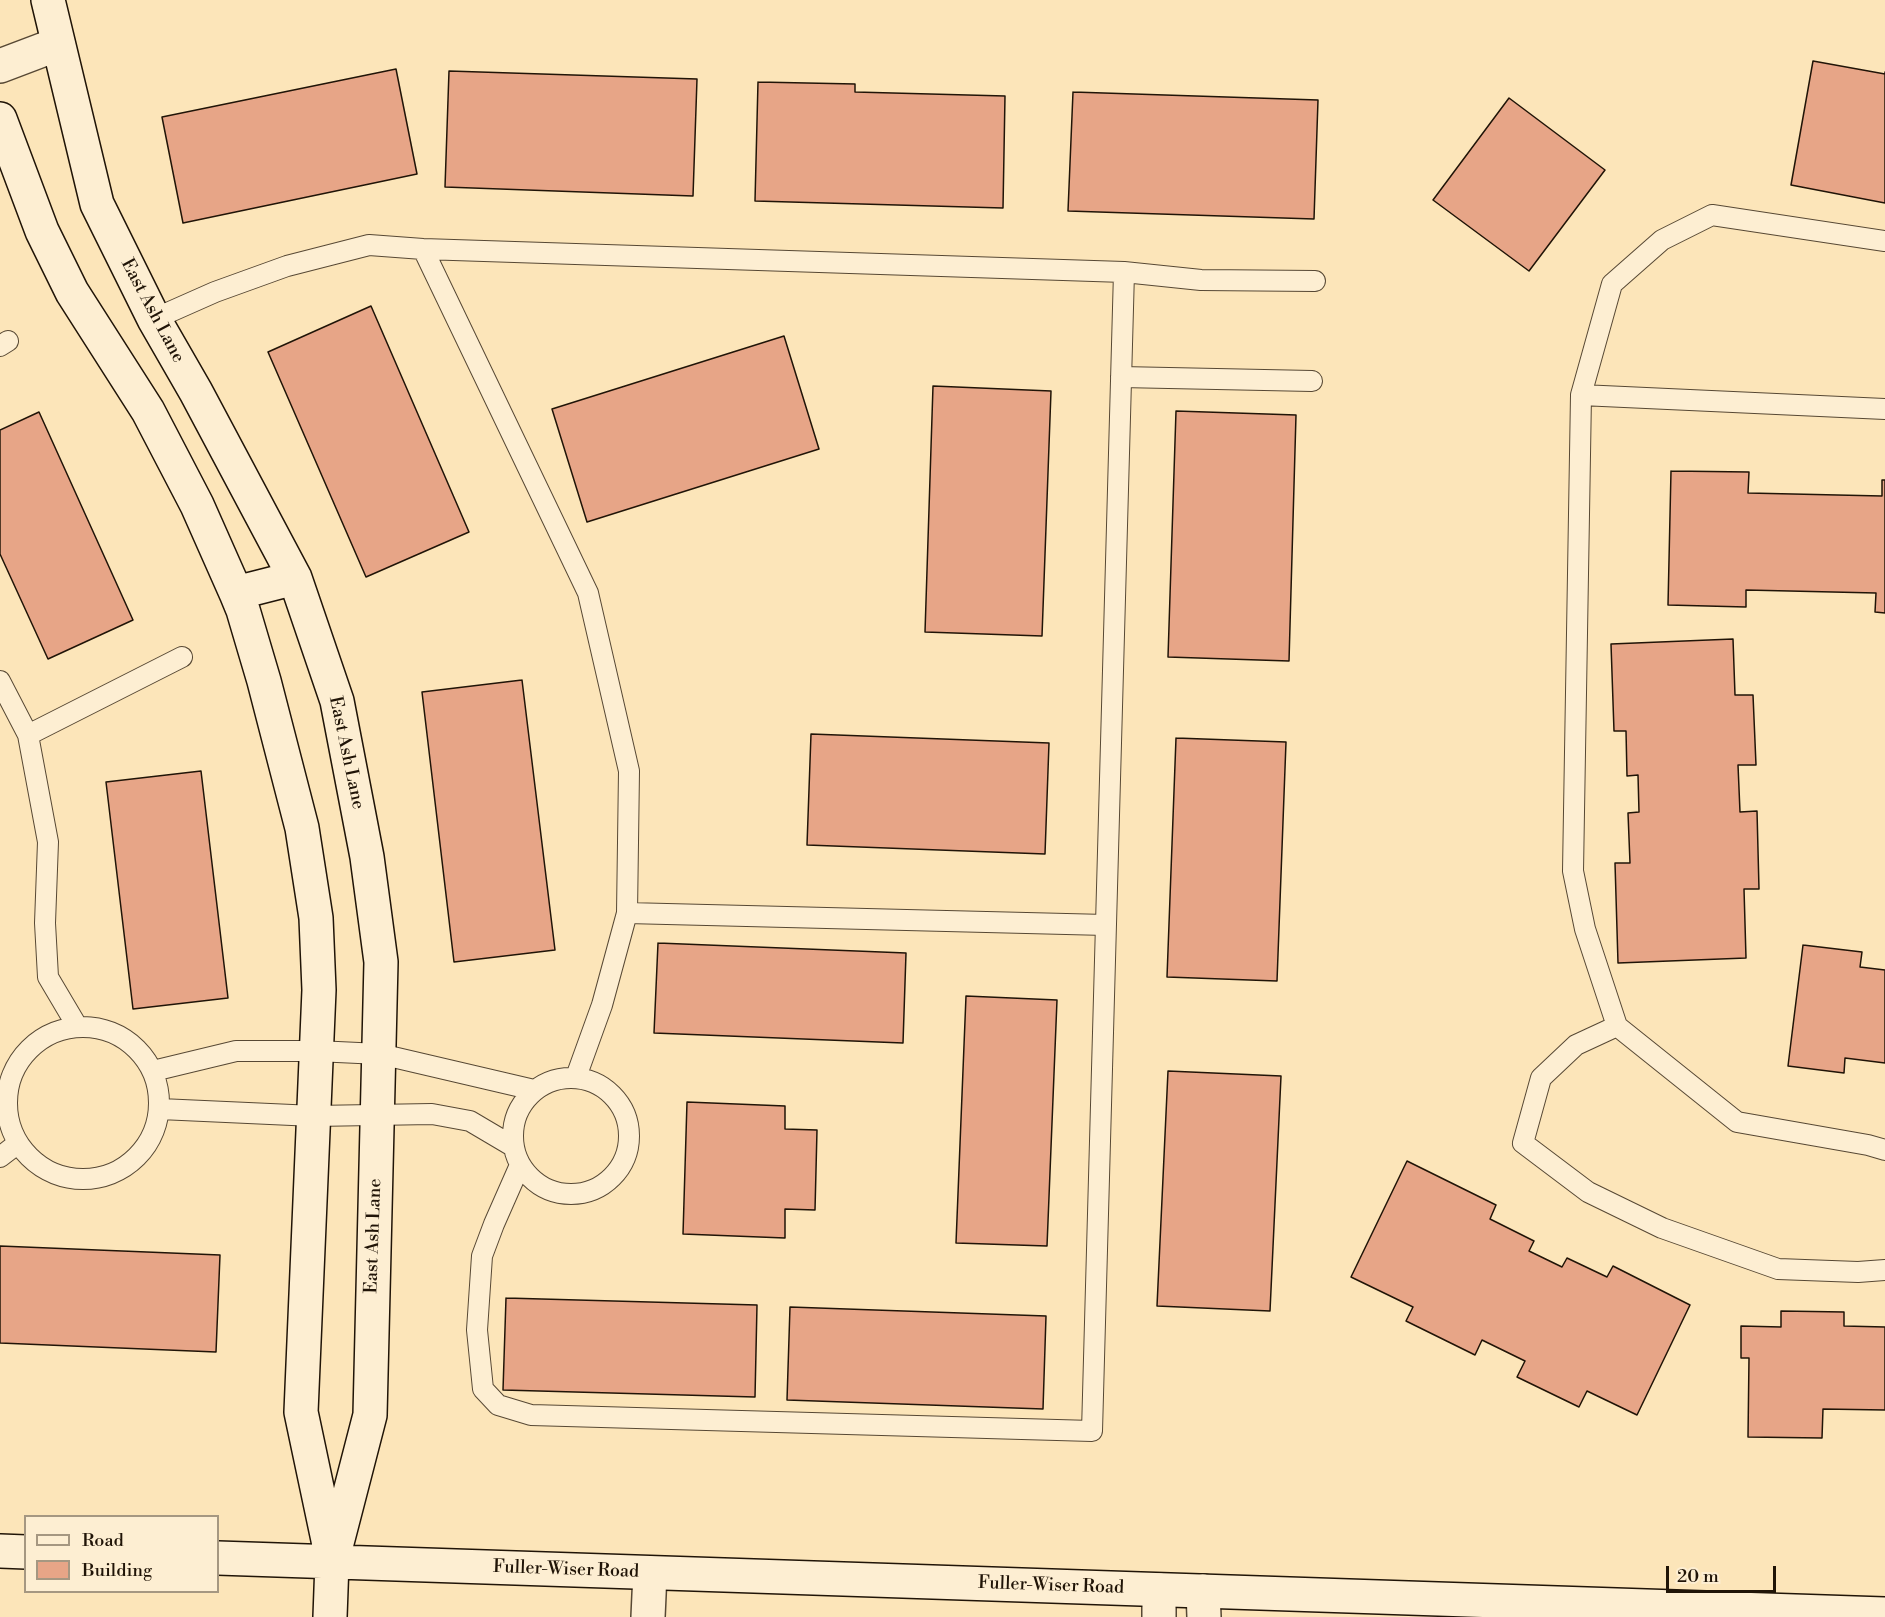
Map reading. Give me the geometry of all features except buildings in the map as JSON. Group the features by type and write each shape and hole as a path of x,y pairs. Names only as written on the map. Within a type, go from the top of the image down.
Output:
{"street":[{"name":"East Ash Lane","path":"48,0 97,204 154,319 296,578 337,701 367,857 381,962 370,1415 333,1562 330,1617"},
{"path":"0,66 58,44"},
{"name":"East Ash Lane","path":"0,120 42,231 72,292 148,411 197,506 236,593 264,681 302,828 316,925 319,990 301,1412 333,1562"},
{"path":"236,593 296,578"},
{"path":"0,1551 24,1552"},
{"name":"Fuller-Wiser Road","path":"219,1558 650,1572 1159,1603 1885,1614"},
{"path":"648,1617 650,1572"}],"lane":[{"path":"1885,241 1712,215 1662,240 1612,284 1581,395 1573,871 1585,929 1617,1026 1737,1122 1885,1150"},
{"path":"154,319 215,292 287,266 369,245 423,249 1124,272 1201,280 1315,281"},
{"path":"423,249 588,593 629,771 627,913 602,1005 576,1077"},
{"path":"160,1109 314,1116 432,1114 470,1121 517,1156 542,1187 570,1195 600,1188 621,1167 630,1138 624,1109 604,1087 576,1077 554,1079 534,1090 516,1116 517,1156 482,1256 477,1330 483,1389 498,1406 531,1415 1092,1431 1124,272"},
{"path":"1121,377 1312,381"},
{"path":"1581,395 1885,409"},
{"path":"28,735 182,657"},
{"path":"0,681 28,735 48,842 45,923 48,977 77,1026"},
{"path":"627,913 1106,925"},
{"path":"77,1026 108,1030 135,1046 153,1071 160,1109 147,1146 119,1171 82,1180 44,1170 17,1144 6,1106 14,1068 40,1038 77,1026"},
{"path":"1617,1026 1576,1045 1540,1078 1522,1143 1588,1192 1662,1228 1778,1269 1858,1272 1885,1270"},
{"path":"153,1071 236,1051 380,1054 534,1090"},
{"path":"0,1157 17,1144"}]}
